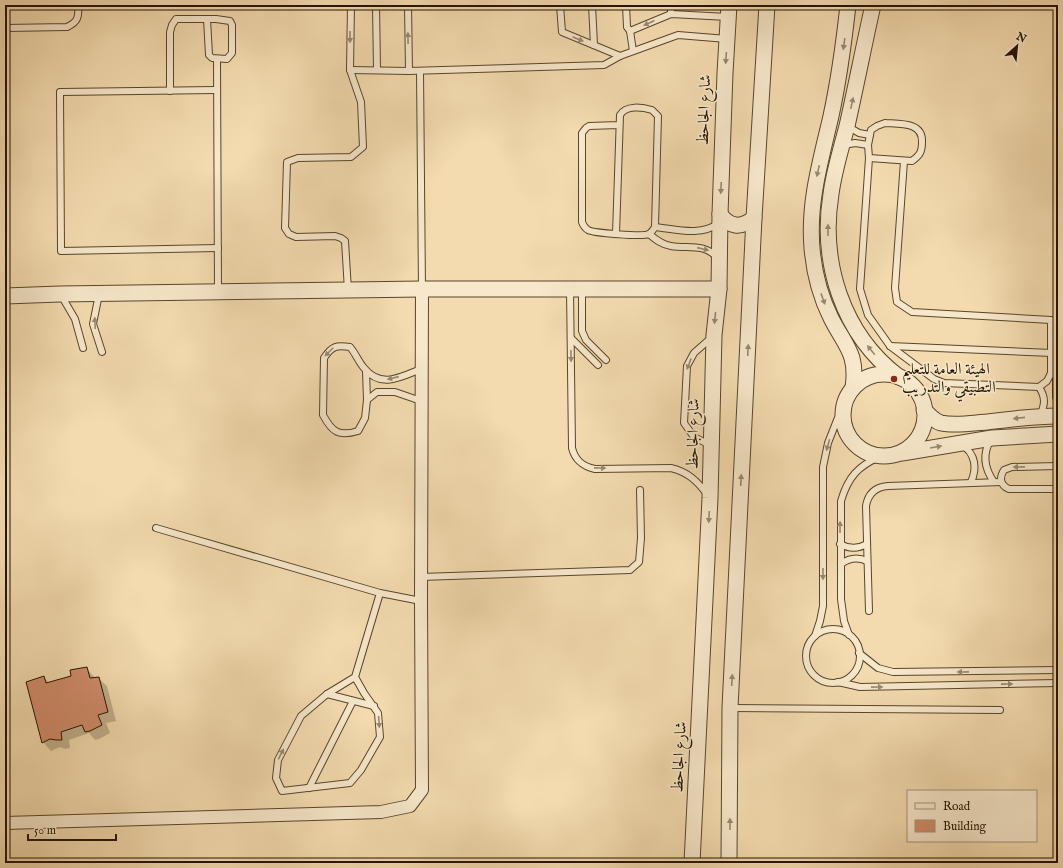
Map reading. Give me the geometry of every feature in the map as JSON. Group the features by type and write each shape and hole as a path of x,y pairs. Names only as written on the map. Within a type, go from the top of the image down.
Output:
{"street":[{"path":"729,863 730,708 754,218 767,5"},
{"path":"873,5 847,126 834,177 828,212 828,247 839,296 854,326 870,350 879,360 899,377 908,382 916,390 921,400 924,410 924,419 919,437 909,447 897,454"},
{"path":"846,7 844,45 836,93 814,192 811,230 814,269 820,291 831,318 853,358 855,378 853,388"},
{"name":"شارع الجاحظ","path":"692,863 710,498 714,335 719,289 720,218 729,11"},
{"path":"720,218 729,223 742,225 754,218"},
{"path":"5,823 381,812 410,806 422,790 422,289"},
{"path":"5,296 422,289 719,289"},
{"path":"899,377 889,375 870,377 853,388 848,394 843,409 843,420 846,431 852,441 860,448 870,453 881,456 992,438 1058,434"},
{"path":"924,410 933,419 941,423 974,423 1040,416 1058,416"}],"lane":[{"path":"5,28 67,27 74,24 78,16 78,5"},
{"path":"348,291 345,241 335,236 296,236 289,234 285,228 287,162 298,158 351,157 363,146 362,102 350,70 351,5"},
{"path":"376,5 377,70"},
{"path":"408,5 409,71"},
{"path":"560,5 562,32 620,56"},
{"path":"592,5 594,45"},
{"path":"626,5 627,27 630,31 633,51"},
{"path":"671,5 671,14"},
{"path":"5,10 5,56"},
{"path":"630,31 671,14 729,11"},
{"path":"170,91 170,32 176,19 207,19 230,21 232,25 232,53 228,59 212,58 208,55 207,19"},
{"path":"350,70 420,71 604,65 620,56 678,36 727,39"},
{"path":"217,59 218,293"},
{"path":"420,71 422,289"},
{"path":"216,90 60,92 61,251 218,248"},
{"path":"616,234 619,126 620,114 626,108 649,109 654,111 658,116 654,227 649,234"},
{"path":"869,158 912,161 920,154 922,134 917,128 910,125 885,123 871,130 868,145 869,158 860,290 868,315 890,346 934,379 944,383 1039,388 1047,381 1052,373 1051,320 912,312 897,302 895,288 904,161"},
{"path":"619,126 589,126 584,130 582,136 583,225 590,231 616,234 649,234 658,241 670,246 697,247 711,251 719,259"},
{"path":"847,126 859,133 870,134"},
{"path":"842,146 855,143 868,145"},
{"path":"654,227 698,231 712,228 720,218"},
{"path":"576,289 570,338 572,448 577,460 588,468 595,469 671,468 679,470 693,477 710,498"},
{"path":"576,289 582,331 586,340 606,360"},
{"path":"60,294 75,319 83,348"},
{"path":"99,294 93,324 102,352"},
{"path":"711,446 694,437 684,424 687,366 694,353 714,335"},
{"path":"570,338 598,365"},
{"path":"366,371 367,400 365,418 358,432 347,435 335,432 323,415 324,358 329,350 337,345 350,347 357,355 362,366 371,376 385,380 394,379 421,369"},
{"path":"890,346 1052,353"},
{"path":"1052,373 1056,376 1056,397 1058,402"},
{"path":"1039,388 1044,395 1045,400 1040,416"},
{"path":"367,400 377,392 394,392 421,401"},
{"path":"815,636 823,606 823,467 830,437 843,409"},
{"path":"992,438 985,452 986,468 998,482 1006,488 1013,490 1058,489"},
{"path":"960,443 966,447 974,460 975,468 971,482"},
{"path":"849,635 841,607 841,501 851,478 859,468 869,461 881,456"},
{"path":"998,482 1002,474 1008,468 1058,466"},
{"path":"868,611 867,501 873,491 877,488 888,486 998,482"},
{"path":"421,578 630,570 639,562 641,538 640,490"},
{"path":"156,528 380,593 421,601"},
{"path":"840,544 854,548 867,544"},
{"path":"841,564 853,558 867,561"},
{"path":"355,677 378,713 380,737 361,770 350,783 282,791 276,778 278,760 301,716 327,694 355,677 380,593"},
{"path":"838,682 846,679 856,668 859,661 858,646 849,635 842,631 828,629 815,636 810,641 806,656 807,664 811,671 823,681 838,682 860,687 1058,683"},
{"path":"859,653 878,668 901,673 1058,670"},
{"path":"327,694 374,706"},
{"path":"309,788 353,701"},
{"path":"730,708 1000,710"}],"building":[{"path":"87,667 90,678 99,677 108,712 98,715 102,725 85,732 82,725 61,732 62,740 50,739 42,743 26,682 44,676 46,683 71,676 70,670"}],"place":[{"name":"الهيئة العامة للتعليم التطبيقي والتدريب","path":"894,379"}]}
